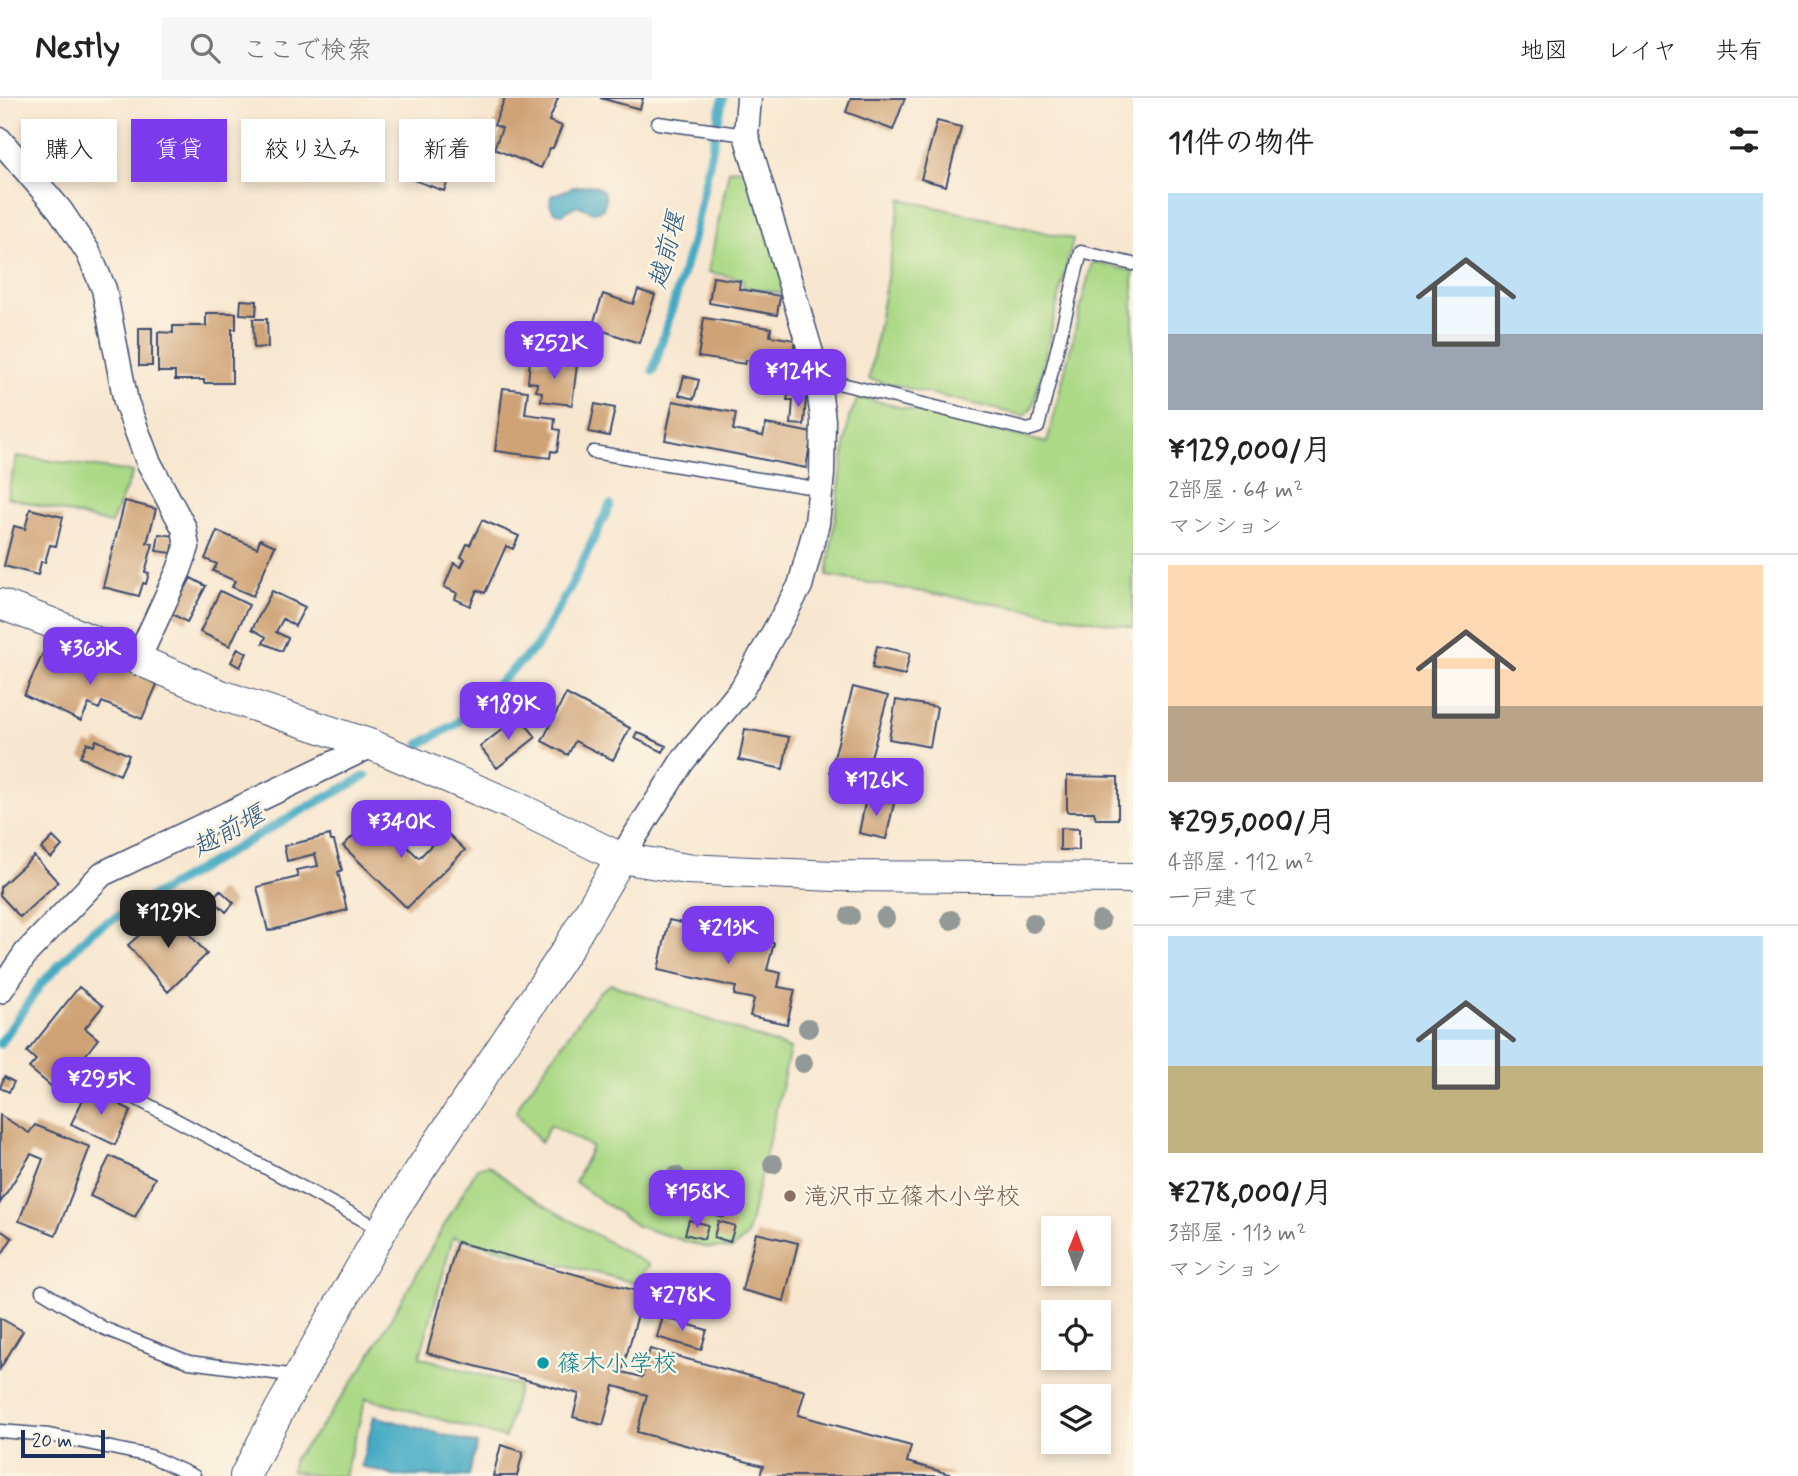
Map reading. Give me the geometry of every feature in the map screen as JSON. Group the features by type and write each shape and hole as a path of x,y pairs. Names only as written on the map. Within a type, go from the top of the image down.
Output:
{"street":[{"path":"250,1474 299,1377 382,1230 568,948 682,762 742,689 800,586 817,523 823,420 818,378 738,134 749,98"},
{"path":"0,139 61,210 88,252 104,289 126,402 148,461 184,528 187,547 179,570 138,659"},
{"path":"0,604 221,695 372,745 517,807 621,858 687,869 834,876 1133,878"},
{"path":"0,991 26,953 102,874 372,745"}],"lane":[{"path":"658,123 738,134"},
{"path":"818,378 1028,430 1038,427 1081,252 1133,264"},
{"path":"593,452 821,489"},
{"path":"111,1085 382,1230"},
{"path":"42,1292 103,1328 189,1362 299,1377"},
{"path":"0,1431 48,1435 150,1456 194,1476"}],"green space":[{"path":"745,169 788,294 743,287 743,279 708,272 729,170"},
{"path":"901,199 1073,239 1033,406 1024,416 869,379"},
{"path":"1092,262 1133,271 1133,627 827,576 849,417 859,397 1047,443"},
{"path":"17,456 133,472 111,524 7,497"},
{"path":"611,984 790,1049 747,1236 732,1249 704,1247 637,1226 575,1182 592,1147 550,1125 541,1143 516,1112 599,992"},
{"path":"488,1165 528,1196 649,1265 636,1283 453,1237 420,1357 519,1386 505,1438 366,1398 344,1476 316,1476 291,1471 294,1458 318,1431 365,1364 477,1168"}],"water":[{"path":"590,185 604,193 602,210 593,212 577,205 562,214 554,212 550,204 551,196 574,187"},
{"path":"374,1416 477,1444 468,1476 395,1476 361,1466"}],"building":[{"path":"505,98 558,98 549,121 562,126 541,168 495,149 502,128 495,125"},
{"path":"600,98 643,98 640,109"},
{"path":"851,98 905,98 893,130 846,112"},
{"path":"937,121 961,127 946,186 921,179"},
{"path":"419,182 447,182 444,191"},
{"path":"713,277 740,281 739,289 780,296 777,315 709,303"},
{"path":"638,290 655,295 639,343 592,327 603,294 633,304"},
{"path":"241,300 257,301 256,315 240,314"},
{"path":"206,313 236,313 236,329 232,329 232,383 175,380 175,372 158,372 158,332 173,333 173,326 206,326"},
{"path":"704,318 771,328 770,336 795,340 791,366 746,360 745,364 698,357"},
{"path":"253,319 267,319 268,347 254,348"},
{"path":"139,328 152,328 152,366 139,366"},
{"path":"530,360 577,365 572,405 541,401 542,392 536,391 537,383 528,382"},
{"path":"684,376 699,380 694,399 679,395"},
{"path":"503,388 528,391 525,414 555,418 554,429 560,430 557,452 551,451 550,458 495,451"},
{"path":"788,395 806,396 804,425 791,424 793,400 787,400"},
{"path":"673,401 736,413 733,430 763,436 766,424 812,433 806,468 665,440"},
{"path":"595,404 615,408 609,436 589,432"},
{"path":"125,501 156,509 147,543 153,544 145,572 149,573 139,596 103,587"},
{"path":"30,509 63,517 56,546 50,545 38,575 4,566 14,526 25,529"},
{"path":"482,520 519,536 513,549 506,546 485,593 477,590 470,606 455,599 457,593 444,587 454,563 461,567 465,559 461,557"},
{"path":"217,531 257,548 260,539 275,546 253,596 232,587 235,581 213,571 217,564 205,559"},
{"path":"159,534 175,536 172,553 156,551"},
{"path":"191,578 206,586 187,622 171,613"},
{"path":"220,591 249,605 230,646 200,632"},
{"path":"272,591 305,607 295,626 283,619 276,632 288,638 282,651 263,643 266,637 252,629"},
{"path":"877,646 910,653 905,675 872,668"},
{"path":"238,648 247,653 240,667 231,662"},
{"path":"66,652 111,672 116,661 159,680 142,719 102,702 99,709 89,704 81,721 24,695 43,653 62,662"},
{"path":"853,687 888,696 864,782 830,772"},
{"path":"566,694 630,728 613,760 575,741 568,755 542,741"},
{"path":"896,700 937,707 930,747 889,739"},
{"path":"519,716 536,737 497,768 480,747"},
{"path":"745,729 789,737 783,769 739,760"},
{"path":"637,732 666,746 663,752 634,738"},
{"path":"96,740 129,755 120,775 80,757 87,743 94,746"},
{"path":"1067,776 1118,777 1118,819 1096,819 1094,812 1067,812"},
{"path":"866,798 894,803 886,839 859,833"},
{"path":"374,815 419,858 445,831 465,850 407,908 343,846"},
{"path":"1060,828 1079,829 1079,850 1060,850"},
{"path":"330,835 342,870 338,872 347,910 268,931 257,887 298,877 296,870 318,866 315,854 287,861 284,846"},
{"path":"53,837 62,846 51,858 41,849"},
{"path":"34,856 58,882 20,917 0,895 0,887"},
{"path":"220,890 234,903 226,912 212,899"},
{"path":"168,910 207,954 168,992 128,945"},
{"path":"669,920 774,943 767,970 781,973 778,987 795,990 787,1024 750,1016 754,999 734,995 736,987 658,970"},
{"path":"79,987 103,1006 85,1028 98,1039 57,1091 29,1068 36,1060 27,1052"},
{"path":"4,1077 14,1082 9,1092 0,1088"},
{"path":"88,1089 131,1110 115,1145 71,1124"},
{"path":"0,1115 29,1133 35,1125 90,1147 56,1235 19,1221 43,1159 31,1154 0,1203"},
{"path":"110,1156 155,1178 135,1217 90,1196"},
{"path":"718,1200 727,1202 724,1217 715,1215"},
{"path":"689,1220 708,1225 704,1239 685,1234"},
{"path":"718,1221 735,1226 730,1242 714,1237"},
{"path":"0,1230 12,1238 0,1257"},
{"path":"756,1233 798,1243 784,1301 742,1290"},
{"name":"篠木小学校","path":"457,1242 644,1293 622,1372 642,1377 650,1349 805,1391 798,1415 911,1446 907,1462 956,1476 760,1476 763,1466 637,1432 647,1395 614,1386 603,1425 573,1417 579,1394 427,1353"},
{"path":"663,1317 707,1330 701,1350 657,1337"},
{"path":"0,1318 23,1331 0,1369"},
{"path":"501,1445 523,1452 517,1476 493,1476"}],"waterway":[{"name":"越前堰","path":"653,371 692,243 723,98"},
{"path":"420,744 456,724 537,646 571,586 610,505"},
{"name":"越前堰","path":"0,1044 41,984 92,931 366,776"}],"place":[{"name":"滝沢市立篠木小学校","path":"790,1196"},
{"name":"篠木小学校","path":"543,1363"}]}
